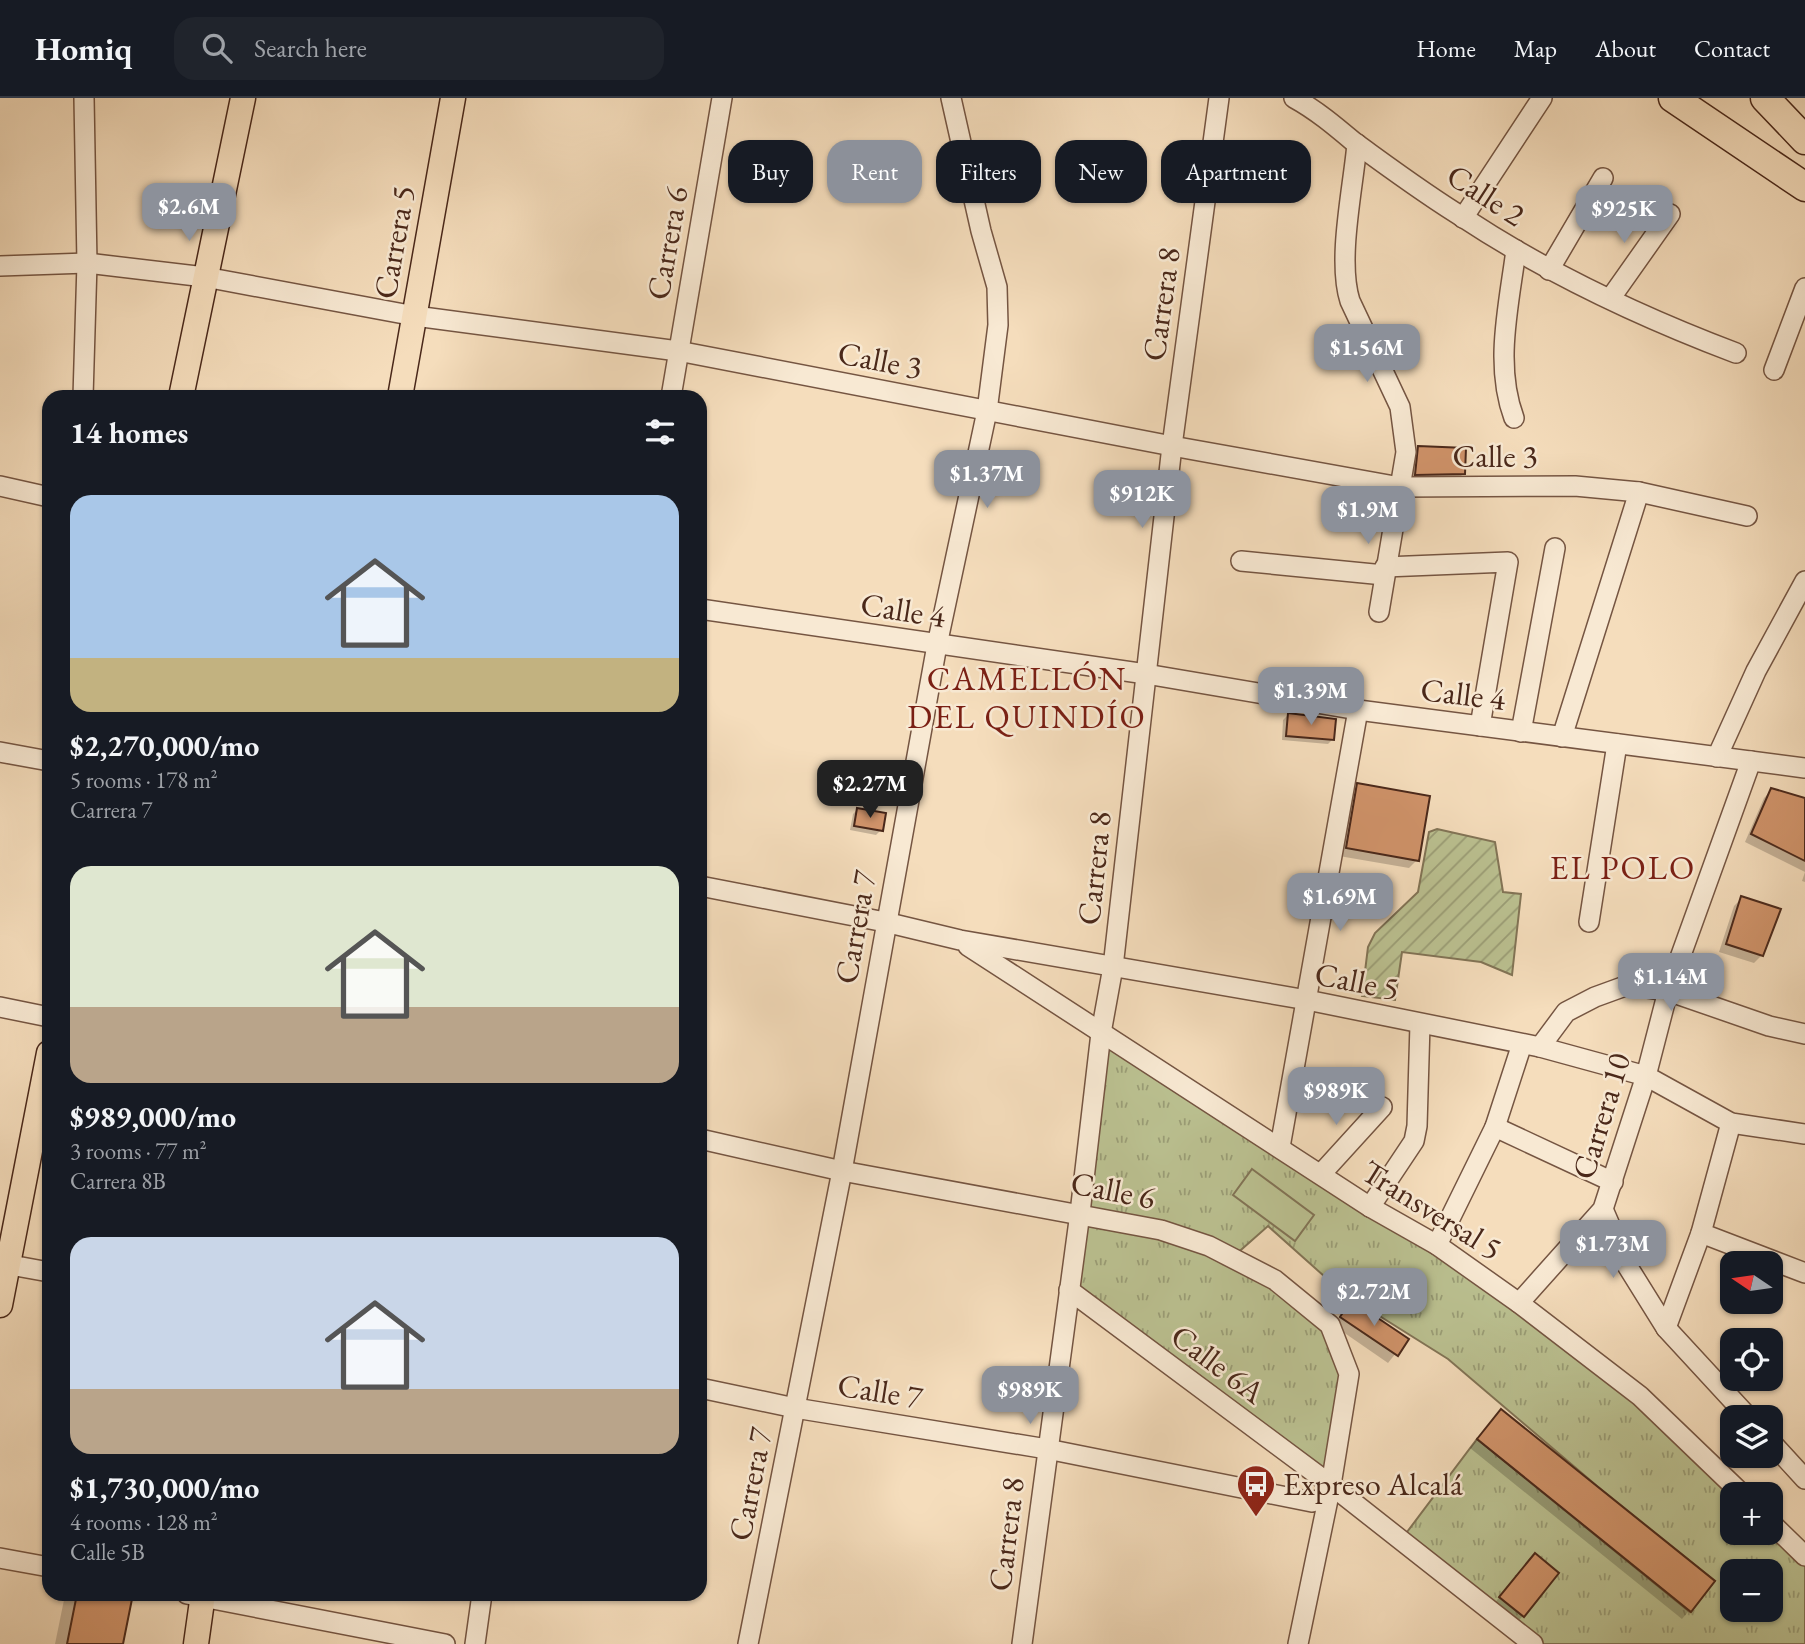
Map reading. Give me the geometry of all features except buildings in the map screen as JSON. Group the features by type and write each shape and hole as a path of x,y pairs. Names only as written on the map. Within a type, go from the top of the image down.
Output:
{"highway":[{"path":"1673,98 1805,187"},
{"path":"1765,98 1805,140"}],"main road":[{"path":"182,390 243,98"},
{"name":"Carrera 5","path":"401,390 453,98"},
{"path":"0,1306 4,1264 42,1086"},
{"path":"196,1644 198,1601"}],"street":[{"path":"83,390 87,263 84,98"},
{"name":"Carrera 6","path":"672,390 722,98"},
{"name":"Carrera 7","path":"748,1644 842,1171 937,645 987,411 998,325 997,287 981,231 951,98"},
{"name":"Carrera 8","path":"1022,1644 1080,1213 1101,1034 1113,968 1172,446 1219,98"},
{"name":"Calle 2","path":"1294,98 1463,218 1549,270 1667,326 1736,353"},
{"path":"1463,218 1542,98"},
{"path":"1357,144 1345,256 1345,284 1350,301 1400,407 1406,452 1379,612"},
{"path":"1549,270 1603,178"},
{"path":"1611,299 1670,214"},
{"path":"1514,418 1506,397 1504,366 1516,250"},
{"name":"Calle 3","path":"0,266 87,263 205,276 415,316 678,351 1401,487 1575,486 1639,492 1747,516"},
{"path":"1773,370 1798,322 1805,288"},
{"path":"0,486 42,495"},
{"path":"1562,737 1639,492"},
{"path":"1521,732 1555,548"},
{"path":"1241,561 1384,571 1508,562 1480,726"},
{"path":"1717,757 1756,671 1805,581"},
{"name":"Calle 4","path":"707,610 1146,674 1358,710 1805,768"},
{"path":"1280,1147 1358,710"},
{"path":"1589,922 1617,744"},
{"path":"0,752 42,760"},
{"name":"Carrera 10","path":"1519,1303 1604,1209 1646,1076 1668,991 1751,761"},
{"name":"Calle 5","path":"707,887 886,922 960,940 1307,1000 1531,1046 1646,1076 1731,1123 1805,1134"},
{"name":"Transversal 5","path":"960,940 1370,1207 1437,1245 1519,1303 1640,1396 1730,1482"},
{"path":"1437,1245 1531,1046 1566,1013 1595,997 1628,985 1668,991 1769,1026 1805,1034"},
{"path":"0,1007 42,1016"},
{"path":"1370,1207 1414,1142 1418,1126 1420,1024"},
{"path":"1321,1174 1381,1107"},
{"path":"1667,1328 1701,1233 1731,1123"},
{"path":"1495,1127 1613,1182"},
{"name":"Calle 6","path":"707,1141 842,1171 1161,1230 1209,1246 1275,1280 1330,1325 1349,1374 1331,1485 1298,1644"},
{"path":"1604,1209 1628,1266 1667,1328 1737,1405"},
{"path":"1701,1233 1805,1273"},
{"path":"4,1264 42,1271"},
{"name":"Calle 6A","path":"1069,1290 1331,1485 1533,1644"},
{"name":"Calle 7","path":"707,1389 795,1408 1047,1448 1312,1502 1324,1498 1331,1485"},
{"path":"1783,1454 1805,1479"},
{"path":"1783,1535 1805,1556"},
{"path":"0,1558 42,1566"},
{"path":"228,1601 445,1644"},
{"path":"475,1644 481,1601"}],"green space":[{"path":"1437,829 1495,842 1503,892 1521,894 1512,975 1481,962 1402,952 1395,1000 1362,996 1368,947 1375,933 1418,892 1429,832"},
{"path":"1106,1037 1280,1147 1640,1396 1721,1482 1720,1545 1783,1545 1783,1541 1805,1556 1805,1644 1543,1644 1401,1540 1477,1439 1690,1612 1715,1581 1597,1486 1448,1359 1343,1293 1268,1226 1233,1257 1330,1325 1349,1374 1331,1485 1069,1290"},
{"path":"1252,1169 1314,1215 1295,1241 1233,1195"}],"place":[{"name":"Expreso Alcalá","path":"1256,1518"}],"district":[{"name":"CAMELLÓN DEL QUINDÍO","path":"1027,697"},
{"name":"EL POLO","path":"1623,867"}]}
